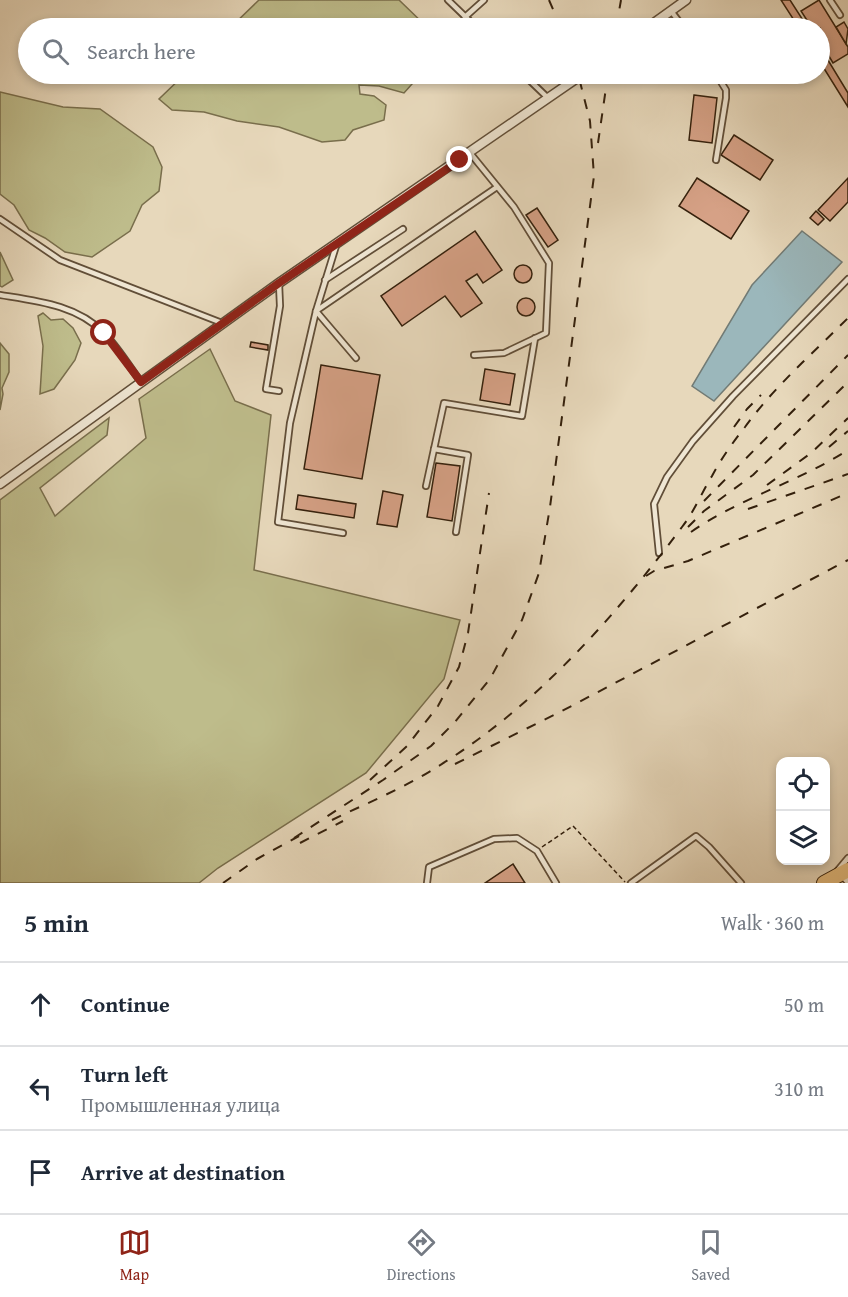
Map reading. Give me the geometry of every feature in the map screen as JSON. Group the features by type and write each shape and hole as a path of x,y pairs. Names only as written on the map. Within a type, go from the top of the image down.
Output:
{"main road":[{"path":"825,883 848,870"},
{"path":"841,883 848,879"}],"street":[{"path":"661,18 686,0"},
{"path":"0,484 279,283 568,84"}],"lane":[{"path":"448,0 465,17 484,0"},
{"path":"830,0 840,15"},
{"path":"671,11 676,18"},
{"path":"533,84 548,98"},
{"path":"716,160 726,98 726,90 722,84"},
{"path":"470,153 514,207 549,263 546,333 504,353 474,355"},
{"path":"316,310 497,187"},
{"path":"0,219 60,260 223,323"},
{"path":"326,280 403,229"},
{"path":"336,244 316,310 290,423 278,522 343,533"},
{"path":"659,553 654,504 667,477 693,441 733,396 848,279"},
{"path":"279,283 280,306 266,389 279,391"},
{"path":"0,295 64,307 84,317 104,333 141,382"},
{"path":"316,310 356,358"},
{"path":"426,486 444,403 522,416 535,338"},
{"path":"434,448 468,455 456,532"},
{"path":"631,883 696,836 741,883"},
{"path":"427,883 429,867 494,839 517,838 537,851 556,883"},
{"path":"825,883 848,858"}],"path":[{"path":"537,851 573,826 626,883"}],"shaded area":[{"path":"259,0 399,0 418,18 240,18"},
{"path":"175,84 412,84 404,93 379,86 359,85 360,94 374,96 386,105 384,120 353,130 345,140 322,142 279,127 237,121 204,112 172,110 159,99"},
{"path":"0,92 63,107 100,109 153,147 162,167 159,191 142,205 130,231 92,257 65,252 29,230 14,205 0,194"},
{"path":"0,252 13,280 2,287 0,286"},
{"path":"43,313 51,320 63,319 73,328 81,343 75,360 54,389 40,394 43,346 38,316"},
{"path":"0,343 9,354 9,372 2,388 0,410"},
{"path":"210,349 235,401 271,415 254,570 460,620 444,679 366,773 218,868 199,883 0,883 0,500 109,418 107,435 40,488 55,516 146,438 139,399"}],"water":[{"path":"802,231 842,262 714,401 692,386 752,285"}],"building":[{"path":"781,0 790,0 802,18 793,18"},
{"path":"819,0 848,47 848,54 833,63 830,58 830,18 806,18 801,11"},
{"path":"844,22 848,29 846,44 836,27"},
{"path":"830,63 848,93 848,107 830,78"},
{"path":"694,95 717,98 712,143 689,140"},
{"path":"734,135 773,160 760,180 721,155"},
{"path":"697,178 749,211 731,239 679,206"},
{"path":"848,178 848,202 830,221 818,210"},
{"path":"537,208 558,240 548,247 526,215"},
{"path":"816,211 824,219 818,225 810,218"},
{"path":"475,231 502,270 483,283 477,274 466,281 482,303 461,317 445,296 402,326 381,296"},
{"path":"523,265 529,268 532,274 529,280 523,283 517,280 514,274 517,268"},
{"path":"526,298 532,301 535,307 532,313 526,316 520,313 517,307 520,301"},
{"path":"251,342 268,345 268,350 250,347"},
{"path":"321,365 380,375 362,479 304,469"},
{"path":"485,369 515,374 510,405 480,400"},
{"path":"436,463 460,466 452,521 427,517"},
{"path":"383,491 403,495 397,527 377,524"},
{"path":"298,495 356,504 354,518 296,509"},
{"path":"513,864 525,883 485,883"}],"railway":[{"path":"549,0 557,18"},
{"path":"618,18 621,0"},
{"path":"294,838 431,746 455,722 490,679 522,620 539,573 550,507 594,176 590,121 581,84"},
{"path":"598,143 607,84"},
{"path":"332,820 412,782 473,743 540,689 571,659 629,594 682,527 723,457 756,412 848,318"},
{"path":"704,501 848,355"},
{"path":"688,527 704,511 753,475 848,382"},
{"path":"734,427 761,395"},
{"path":"767,485 811,453 848,418"},
{"path":"829,447 848,431"},
{"path":"691,532 729,509 809,472 848,450"},
{"path":"748,509 848,474"},
{"path":"370,780 407,746 438,706 459,667 468,633 489,493"},
{"path":"646,576 654,571 688,561 848,493"},
{"path":"455,764 562,711 848,560"},
{"path":"300,843 343,821"},
{"path":"223,883 257,859 299,836"}],"route":[{"path":"104,333 141,382 279,283 460,160"}]}
